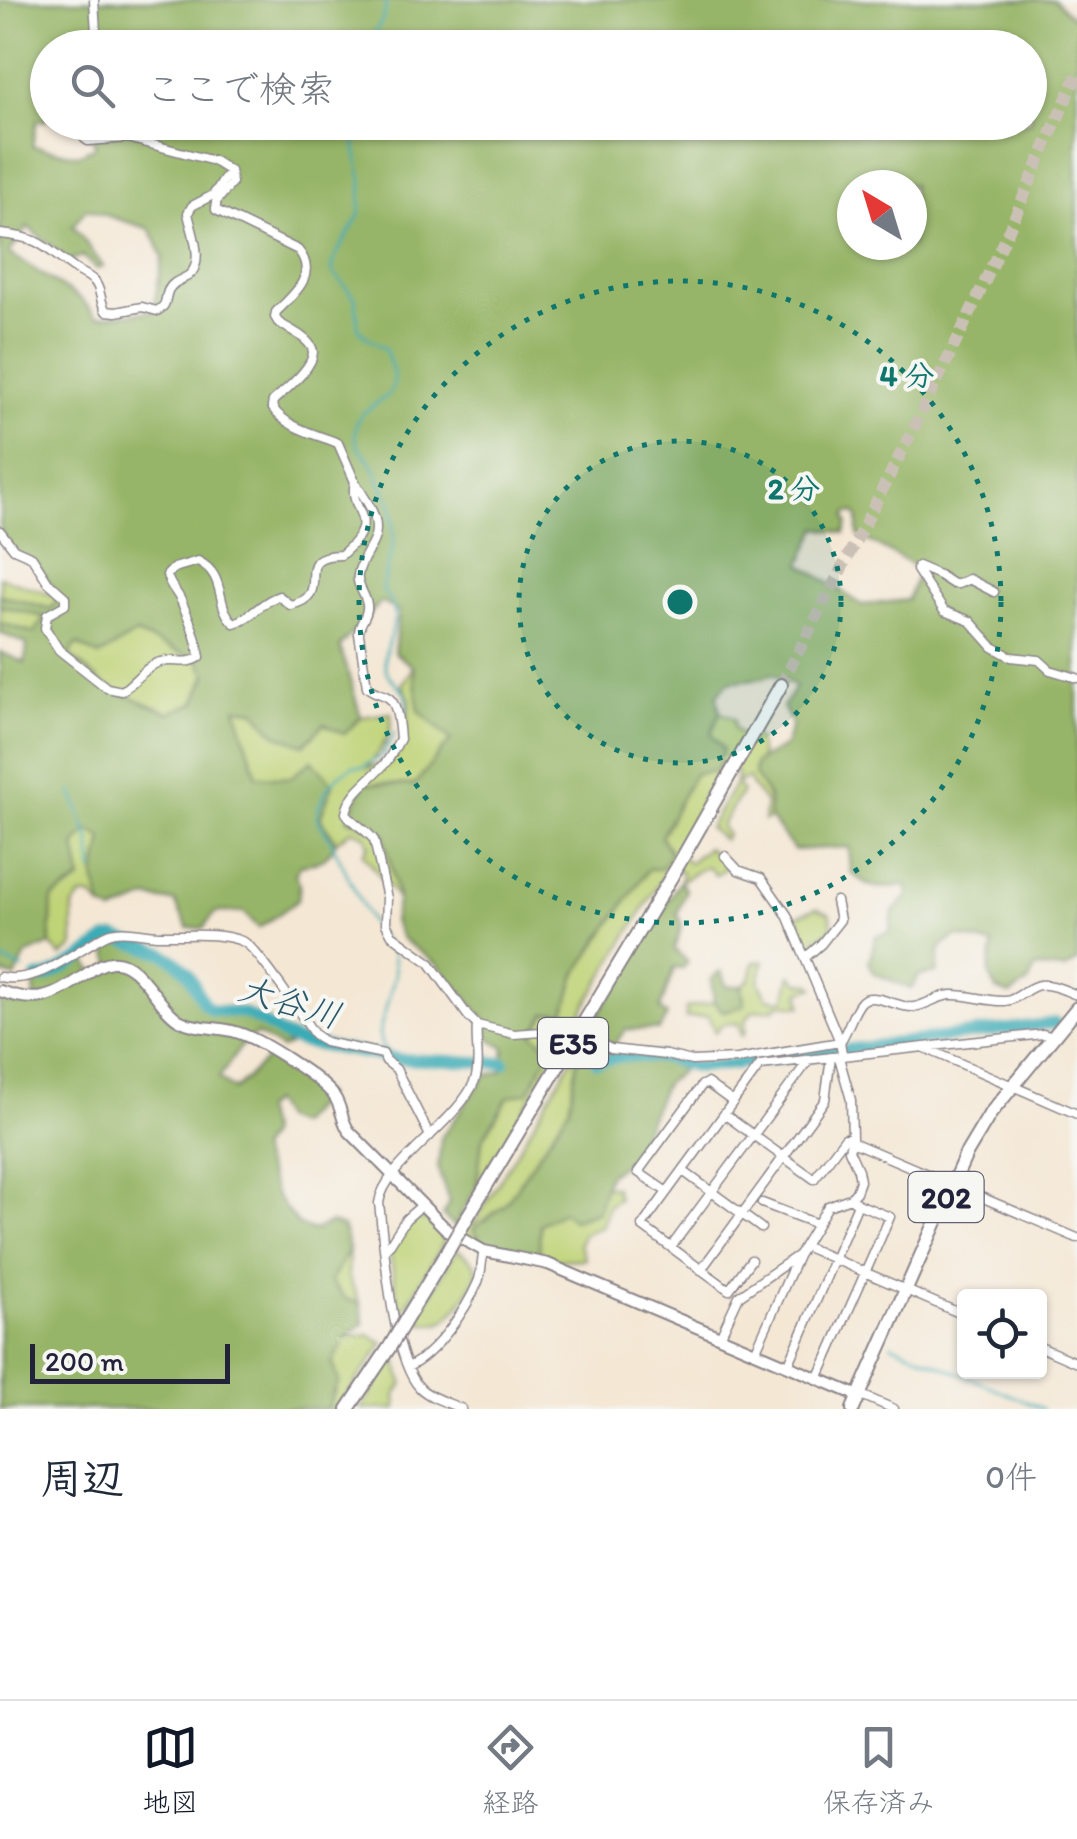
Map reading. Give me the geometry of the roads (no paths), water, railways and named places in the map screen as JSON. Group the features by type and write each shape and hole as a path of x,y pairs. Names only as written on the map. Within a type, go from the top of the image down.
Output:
{"highway":[{"name":"E35","path":"348,1409 389,1348 676,870 781,685"},
{"name":"202","path":"856,1402 978,1132 1077,1008"}],"street":[{"path":"94,0 96,30"},
{"path":"136,140 214,160 230,171 232,183 216,202 216,210 304,256 305,280 275,317 311,346 314,356 273,401 272,407 287,422 338,444 370,503 376,523 376,538 358,570 357,580 367,604 358,627 365,679 374,693 393,702 400,739 386,763 347,805 346,813 374,840 388,898 386,924 392,936 428,962 478,1025 514,1034 556,1031"},
{"path":"0,234 28,237 94,280 100,304 106,311 142,307 156,311 163,308 168,291 177,280 196,268 198,259 188,212 213,195 230,171"},
{"path":"0,532 14,550 32,557 48,582 65,597 65,605 48,615 45,628 59,650 107,688 122,691 160,662 193,662 200,658 181,600 167,581 174,568 198,561 204,564 218,580 228,618 234,623 241,622 272,598 279,596 290,605 298,603 312,592 316,560 324,555 340,555 361,533 362,513 353,491 356,482"},
{"path":"994,592 969,579 952,584 918,566 944,611 970,621 993,647 1011,657 1039,660 1050,670 1077,678"},
{"path":"724,856 738,870 761,878 788,916 841,1049"},
{"path":"806,956 840,920 836,901"},
{"path":"0,977 26,977 70,958 115,931 226,937 248,943 314,1034 325,1042 381,1052 396,1070 430,1136"},
{"path":"0,992 29,1000 46,997 96,967 121,962 134,969 178,1019 238,1032 258,1041 326,1087 349,1131 463,1241 484,1251 548,1264 818,1379 856,1402 866,1397 894,1409"},
{"path":"788,1366 834,1259 860,1181 849,1150 852,1100 840,1061 860,1003 868,998 882,999 908,1008 954,995 1008,1001 1042,984 1077,995"},
{"path":"462,1409 421,1390 408,1368 396,1332 379,1202 383,1186 442,1127 474,1083 478,1025"},
{"path":"592,1040 611,1049 711,1062 1044,1034 1053,1037"},
{"path":"924,1047 1077,1114"},
{"path":"751,1260 729,1290 642,1226 760,1066 831,1058 841,1049"},
{"path":"702,1270 826,1100 831,1058"},
{"path":"671,1247 809,1060"},
{"path":"667,1192 638,1172 702,1085 707,1084 733,1102"},
{"path":"724,1114 814,1179 845,1138 1077,1238"},
{"path":"683,1170 761,1228"},
{"path":"756,1352 798,1256 828,1206 854,1201 890,1216 818,1379"},
{"path":"762,1203 817,1224"},
{"path":"384,1248 422,1205"},
{"path":"804,1246 957,1312"},
{"path":"408,1368 454,1324 480,1279 484,1251"},
{"path":"720,1337 739,1296 798,1256"},
{"path":"1047,1350 1077,1363"}],"waterway":[{"path":"376,30 386,7 385,0"},
{"path":"355,140 362,182 360,214 335,257 332,271 356,299 358,327 385,349 393,372 394,384 388,395 364,412 357,421 355,434 358,447 370,460 392,507 394,541 382,589 392,605 394,618 385,666 405,694 403,722"},
{"path":"390,1057 379,1033 395,975 393,954 369,919 317,819 327,789 338,776 382,756 395,733"},
{"path":"72,791 90,841 93,871"},
{"name":"大谷川","path":"37,978 47,977 107,939 116,938 163,953 177,962 212,1010 243,1013 300,1042 397,1059 504,1063"},
{"name":"大谷川","path":"0,959 23,969"},
{"name":"大谷川","path":"597,1062 623,1056 666,1058 693,1067 718,1066 1055,1023"},
{"path":"891,1344 1043,1409"}],"tunnel":[{"path":"781,685 948,359 1077,75"},
{"path":"555,1031 592,1040"}]}
